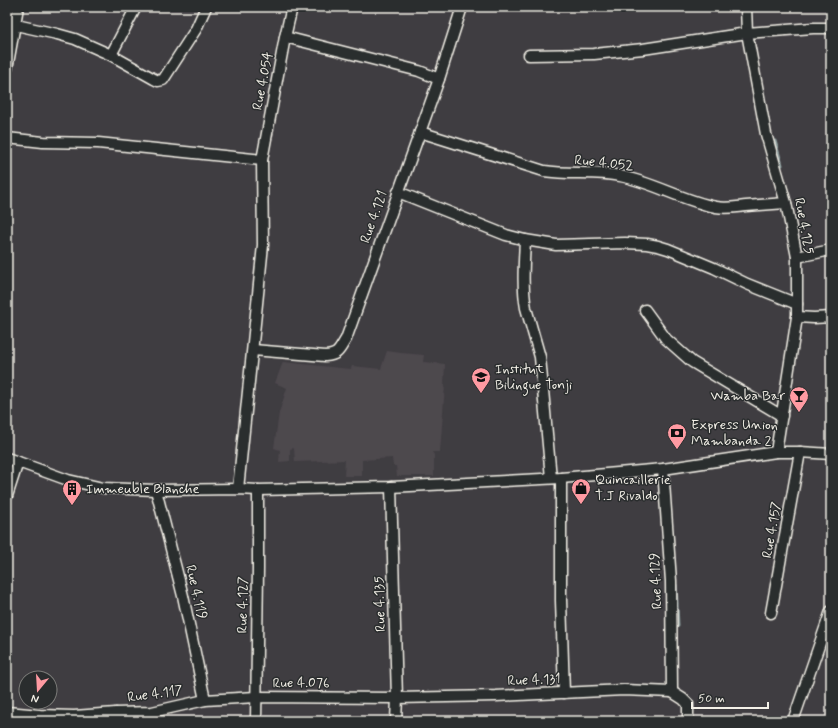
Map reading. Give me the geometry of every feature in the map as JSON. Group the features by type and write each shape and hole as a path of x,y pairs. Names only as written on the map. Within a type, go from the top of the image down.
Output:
{"street":[{"path":"7,69 18,7"},
{"path":"111,54 136,7"},
{"path":"16,25 57,34 111,54 158,81 163,80 196,29 206,7"},
{"name":"Rue 4.054","path":"238,489 263,245 262,160 292,7"},
{"name":"Rue 4.121","path":"253,350 325,356 333,355 339,351 346,339 439,78 462,7"},
{"name":"Rue 4.125","path":"746,7 747,33 766,134 786,203 797,257 797,317 776,452"},
{"path":"529,55 594,54 643,49 747,33 831,28"},
{"path":"285,37 419,71 439,78"},
{"name":"Rue 4.052","path":"420,132 544,171 620,176 636,180 703,204 717,207 733,208 786,203"},
{"path":"7,138 43,142 98,143 262,160"},
{"path":"398,192 506,235 524,240 556,245 625,243 658,246 714,268 747,284 797,304"},
{"path":"524,240 525,301 540,357 556,478 564,693"},
{"path":"797,257 831,250"},
{"path":"645,310 666,339 692,362 782,416"},
{"path":"797,317 831,317"},
{"path":"7,458 68,480 103,488 156,490 258,490 391,487 556,478 663,468 776,452 831,454"},
{"name":"Rue 4.157","path":"771,613 800,452"},
{"path":"7,496 18,462"},
{"name":"Rue 4.129","path":"663,468 671,581 672,692"},
{"name":"Rue 4.135","path":"391,487 397,698 396,721"},
{"name":"Rue 4.119","path":"156,490 183,596 205,700"},
{"name":"Rue 4.127","path":"256,721 258,490"},
{"path":"793,721 831,611"},
{"name":"Rue 4.131","path":"397,698 624,690 672,692"},
{"path":"672,692 688,704 688,721"},
{"name":"Rue 4.076","path":"205,700 256,697 397,698"},
{"name":"Rue 4.117","path":"7,712 40,715 116,717 152,712 205,700"}],"shaded area":[{"path":"387,351 424,355 423,362 445,364 440,452 432,452 434,455 434,476 397,476 396,466 393,466 392,458 362,460 362,476 344,476 345,460 295,462 294,448 290,449 290,461 279,462 280,450 274,448 279,413 287,388 275,383 283,362 351,369 352,366 381,369"}],"waterway":[{"path":"775,141 782,165"},
{"path":"676,585 677,603"},
{"path":"677,604 678,626"}],"place":[{"name":"Institut Bilingue Tonji","path":"481,394"},
{"name":"Wamba Bar","path":"799,413"},
{"name":"Express Union Mambanda 2","path":"677,450"},
{"name":"Quincaillerie T.J Rivaldo","path":"581,505"},
{"name":"Immeuble Blanche","path":"72,506"}]}
